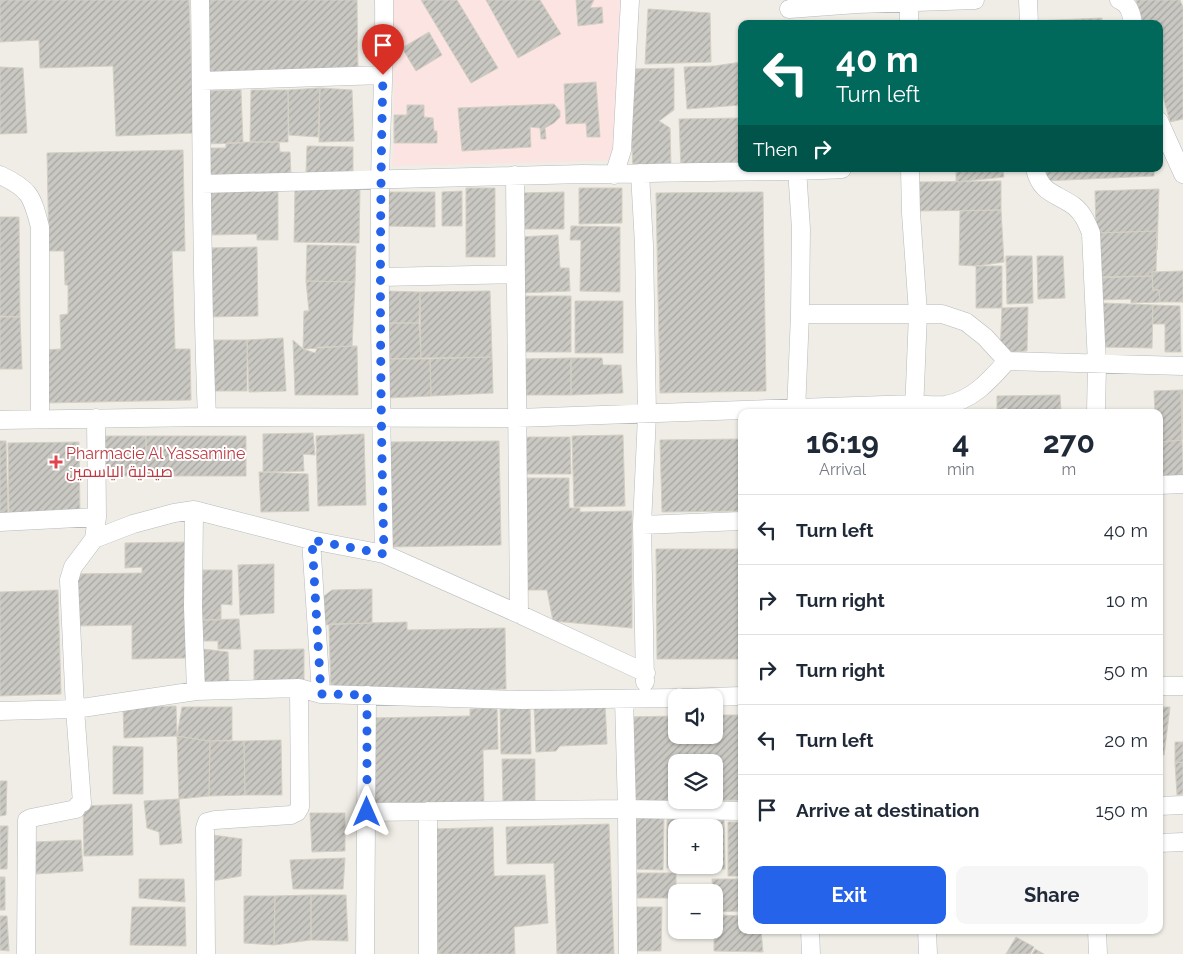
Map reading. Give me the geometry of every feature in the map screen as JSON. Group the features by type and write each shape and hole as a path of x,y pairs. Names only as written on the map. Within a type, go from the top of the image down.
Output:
{"street":[{"path":"200,0 203,323 206,416"},
{"path":"384,0 380,180 381,417 384,554"},
{"path":"614,175 622,150 630,0"},
{"path":"789,11 857,4 974,0"},
{"path":"1028,0 1029,20"},
{"path":"1119,0 1123,1 1132,14 1133,20"},
{"path":"909,2 909,20"},
{"path":"201,81 383,75"},
{"path":"1163,130 1183,174"},
{"path":"202,184 738,171"},
{"path":"796,409 801,229 797,172"},
{"path":"910,172 918,313 914,408"},
{"path":"1036,172 1046,191 1076,207 1085,219 1091,233 1098,364 1096,409"},
{"path":"640,173 644,226 647,414 642,525 646,673 644,698"},
{"path":"0,175 18,183 33,200 40,227 40,419"},
{"path":"515,175 519,614"},
{"path":"380,277 516,274"},
{"path":"800,314 942,314 966,322 986,338 1007,361 1183,366"},
{"path":"875,409 946,405 966,398 988,383 1007,361"},
{"path":"0,420 206,416 517,418 738,412"},
{"path":"26,954 27,820 76,809 82,803 75,709 69,580 73,567 94,539 97,518 96,418"},
{"path":"1163,485 1183,484"},
{"path":"94,539 133,524 174,513 194,510 312,540 384,554 646,673"},
{"path":"194,510 193,607 196,691"},
{"path":"0,522 97,518"},
{"path":"642,525 738,521"},
{"path":"312,540 321,694"},
{"path":"1163,686 1183,686"},
{"path":"206,954 205,828 207,822 291,815 297,812 300,807 299,688"},
{"path":"0,711 75,709 196,691 299,688 321,694 521,700 668,698"},
{"path":"365,954 367,695"},
{"path":"723,697 738,696"},
{"path":"624,699 628,954"},
{"path":"1163,806 1183,805"},
{"path":"367,812 627,809 738,811"},
{"path":"428,811 428,954"},
{"path":"1163,844 1183,842"},
{"path":"810,934 811,954"},
{"path":"927,934 928,954"},
{"path":"1097,934 1098,954"}],"shaded area":[{"path":"393,0 622,0 627,160 392,166 394,143"}],"building":[{"path":"0,0 189,0 194,133 116,136 113,66 40,68 39,40 0,42"},
{"path":"205,0 357,0 358,71 205,72"},
{"path":"421,0 457,0 498,68 471,83"},
{"path":"486,0 540,0 561,34 518,58"},
{"path":"576,0 594,0 590,8 602,7 603,23 578,26"},
{"path":"1136,0 1180,0 1183,7 1183,119 1170,122 1163,96 1163,20 1142,20"},
{"path":"648,9 710,13 711,62 645,64"},
{"path":"1102,18 1102,20 1057,20"},
{"path":"429,32 442,55 416,71 402,48"},
{"path":"738,62 738,105 687,109 684,67 715,66"},
{"path":"0,67 23,68 27,133 0,134"},
{"path":"674,68 674,110 659,121 670,128 671,166 633,167 631,130 633,69"},
{"path":"596,82 600,137 587,137 586,123 566,124 564,84"},
{"path":"320,88 352,90 354,141 319,142"},
{"path":"320,88 318,137 289,135 288,90"},
{"path":"241,90 243,143 204,144 202,91"},
{"path":"251,90 288,90 288,142 250,142"},
{"path":"554,104 560,111 560,117 545,128 546,139 541,139 540,128 530,127 531,147 462,151 458,108"},
{"path":"407,105 424,105 424,117 433,118 434,131 437,131 437,143 394,143 394,115 407,115"},
{"path":"738,118 738,167 681,168 679,119"},
{"path":"279,142 280,152 290,152 291,176 209,178 208,148 226,148 226,143"},
{"path":"307,146 353,147 353,174 306,173"},
{"path":"183,150 185,251 172,251 175,349 190,349 191,400 44,403 42,350 61,349 60,315 68,314 68,285 65,285 64,251 49,251 47,153"},
{"path":"956,172 1003,172 1004,177 956,182"},
{"path":"1043,172 1154,172 1154,176 1044,181"},
{"path":"1001,181 1001,210 915,211 915,182"},
{"path":"295,186 360,187 359,243 294,242"},
{"path":"466,188 495,188 495,257 466,257"},
{"path":"579,188 622,188 622,223 579,224"},
{"path":"1159,189 1157,250 1157,231 1096,233 1095,191"},
{"path":"278,190 278,240 257,240 257,234 210,235 209,191"},
{"path":"462,191 462,226 442,226 442,192"},
{"path":"388,192 435,192 435,227 387,226"},
{"path":"564,192 564,229 520,229 519,193"},
{"path":"763,192 766,391 660,393 656,193"},
{"path":"1001,210 1004,262 976,266 959,265 960,211"},
{"path":"0,217 19,217 20,317 0,316"},
{"path":"571,226 620,227 620,292 580,291 581,240 570,240"},
{"path":"1157,231 1156,271 1152,272 1152,276 1094,277 1096,233"},
{"path":"558,235 560,268 569,268 570,291 521,293 518,237"},
{"path":"307,245 356,246 355,282 306,281"},
{"path":"257,247 258,316 207,317 206,248"},
{"path":"1006,256 1032,256 1033,303 1007,304"},
{"path":"1037,256 1063,256 1065,298 1038,299"},
{"path":"976,266 1002,266 1002,308 976,308"},
{"path":"1183,271 1183,302 1160,302 1159,290 1153,290 1152,272"},
{"path":"1152,276 1153,290 1159,290 1160,302 1131,303 1131,299 1097,300 1096,278"},
{"path":"306,281 355,282 352,346 303,349 304,311 309,311"},
{"path":"386,291 420,292 419,323 386,323"},
{"path":"490,291 492,357 421,358 420,292"},
{"path":"523,296 571,296 571,352 523,352"},
{"path":"575,301 623,301 623,353 575,353"},
{"path":"1103,303 1153,305 1152,348 1101,347"},
{"path":"1153,305 1180,306 1181,352 1165,352 1165,324 1152,324"},
{"path":"1028,307 1027,351 1000,353 1002,308"},
{"path":"0,317 20,317 22,369 0,369"},
{"path":"386,323 419,323 421,358 386,359"},
{"path":"283,338 286,391 249,392 247,340"},
{"path":"211,340 247,340 247,391 212,391"},
{"path":"293,340 303,349 315,353 318,347 357,346 358,395 295,395"},
{"path":"492,357 493,393 431,396 430,359"},
{"path":"571,358 571,395 522,395 522,359"},
{"path":"571,358 602,358 603,365 621,365 623,393 571,395"},
{"path":"386,359 430,359 431,396 386,398"},
{"path":"1181,390 1183,390 1182,440"},
{"path":"1181,390 1182,440 1163,442 1163,409 1155,409 1154,391"},
{"path":"1060,395 1061,409 1007,409 1007,407 997,409 997,396"},
{"path":"313,433 315,455 303,454 304,471 263,472 263,434"},
{"path":"364,434 366,505 318,506 316,436"},
{"path":"623,435 625,506 574,507 572,436"},
{"path":"96,436 146,436 146,476 97,476"},
{"path":"146,436 246,436 246,476 146,476"},
{"path":"518,437 570,437 571,474 518,474"},
{"path":"738,439 738,511 662,512 660,440"},
{"path":"1182,440 1183,476 1163,478 1163,442"},
{"path":"0,441 6,441 8,514 0,514"},
{"path":"499,441 501,545 390,547 390,442"},
{"path":"79,442 80,515 9,516 8,443"},
{"path":"259,472 308,474 309,511 261,512"},
{"path":"522,478 569,478 569,508 580,508 580,512 632,511 632,628 553,621 547,590 523,590"},
{"path":"186,542 188,658 132,659 132,625 74,626 73,574 142,573 142,567 125,568 125,543"},
{"path":"656,549 738,549 738,659 657,659"},
{"path":"274,564 274,613 240,615 238,565"},
{"path":"200,570 232,570 232,605 221,604 221,620 201,620"},
{"path":"372,589 372,623 322,625 324,596 332,590"},
{"path":"58,590 61,694 0,696 0,592"},
{"path":"239,619 241,649 218,649 218,641 201,641 201,620"},
{"path":"407,622 407,630 505,628 506,689 331,692 329,624"},
{"path":"203,649 228,652 229,684 204,685"},
{"path":"304,649 304,682 254,683 254,650"},
{"path":"605,702 607,744 560,746 556,751 536,752 534,705"},
{"path":"500,704 530,704 531,754 501,754"},
{"path":"176,706 177,736 124,738 123,708"},
{"path":"182,707 232,707 232,740 210,741 177,736"},
{"path":"1163,707 1170,707 1164,755"},
{"path":"497,708 498,749 483,750 484,806 375,807 370,718 470,716 470,709"},
{"path":"723,715 738,715 738,800 723,800 723,754 668,754 668,801 629,802 626,717 668,716 668,744 723,744"},
{"path":"177,736 210,741 209,796 179,799"},
{"path":"281,740 282,795 245,795 244,741"},
{"path":"210,741 244,741 245,795 209,796"},
{"path":"1175,742 1183,742 1183,762 1175,763"},
{"path":"113,746 143,747 143,794 113,794"},
{"path":"502,759 535,759 535,801 503,801"},
{"path":"1183,762 1183,794 1177,795 1175,763"},
{"path":"0,781 7,781 6,815 0,816"},
{"path":"179,799 182,843 160,845 159,832 147,828 144,801"},
{"path":"132,804 133,855 84,856 83,806"},
{"path":"310,813 345,813 345,851 312,852"},
{"path":"667,817 694,817 694,819 668,819 667,868"},
{"path":"633,818 664,818 663,870 633,869"},
{"path":"724,818 725,869 723,869 723,819 697,819"},
{"path":"728,822 738,822 738,876 728,876"},
{"path":"609,824 614,954 557,954 554,863 507,864 506,827"},
{"path":"0,826 8,826 7,869 0,869"},
{"path":"493,827 494,876 545,875 548,923 514,927 515,954 438,954 435,829"},
{"path":"213,835 242,839 241,876 212,881"},
{"path":"81,840 83,871 36,874 34,842"},
{"path":"345,858 343,889 293,889 290,860"},
{"path":"634,873 676,874 676,884 668,884 668,898 634,898"},
{"path":"0,877 5,877 5,910 0,910"},
{"path":"139,879 184,879 185,902 139,898"},
{"path":"712,879 738,879 738,911 723,912 723,884 712,884"},
{"path":"311,895 346,895 348,941 311,940"},
{"path":"311,895 311,940 274,945 275,896"},
{"path":"244,896 275,896 274,945 244,943"},
{"path":"132,907 185,907 186,946 130,945"},
{"path":"632,907 662,907 661,951 631,951"},
{"path":"723,915 738,916 738,934 761,934 763,952 714,951 714,939 723,939"},
{"path":"0,916 7,916 9,951 0,950"},
{"path":"1016,937 1034,947 1030,954 1006,954"},
{"path":"1035,949 1044,954 1032,954"}],"place":[{"name":"Pharmacie Al Yassamine صيدلية الياسمين","path":"56,462"}],"route":[{"path":"367,812 367,695 321,694 312,540 384,554 380,277 383,75"}]}
